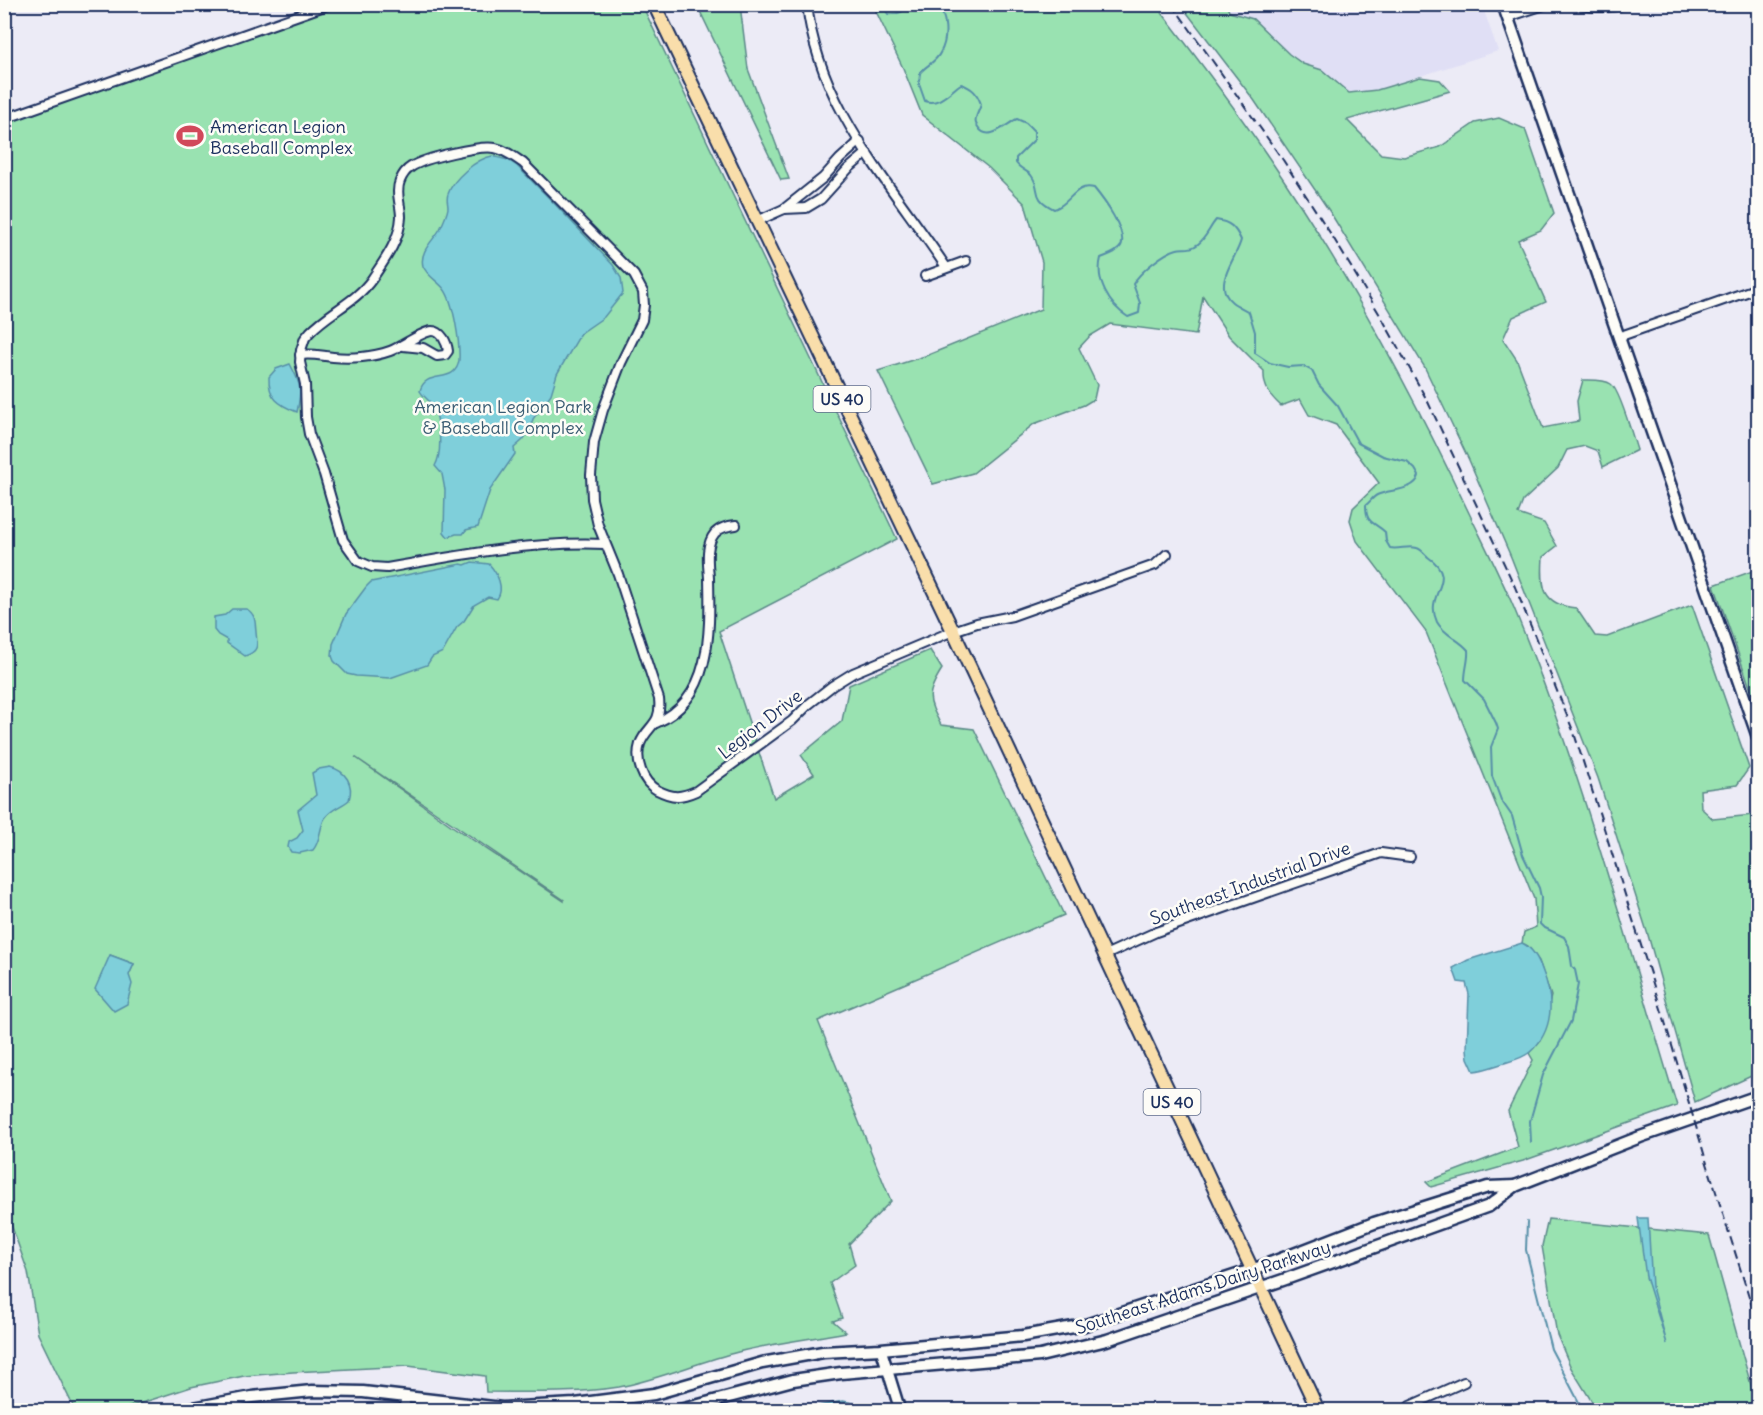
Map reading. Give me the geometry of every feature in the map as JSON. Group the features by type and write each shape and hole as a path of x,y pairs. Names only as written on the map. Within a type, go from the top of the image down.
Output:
{"main road":[{"name":"US 40","path":"654,4 953,632 1103,956 1318,1410"},
{"path":"1503,4 1758,737"},
{"name":"Southeast Adams Dairy Parkway","path":"680,1410 793,1380 841,1373 1040,1356 1107,1340 1489,1206 1515,1186 1640,1137 1758,1096"},
{"name":"Southeast Adams Dairy Parkway","path":"183,1410 252,1397 312,1391 363,1392 502,1408 575,1404 654,1394 762,1363 823,1352 1023,1336 1084,1324 1252,1270 1374,1222 1488,1186 1515,1186"}],"street":[{"path":"4,119 330,4"},
{"path":"807,4 815,51 825,79 843,116 946,267"},
{"path":"1508,17 1547,4"},
{"path":"1575,4 1592,7 1616,7 1625,4"},
{"path":"784,210 824,178 860,141"},
{"path":"605,544 566,542 489,551 387,568 372,567 358,561 343,540 324,474 309,434 300,355 305,338 310,332 360,293 392,246 400,223 398,184 412,166 427,160 479,148 494,148 508,152 523,163 634,275 643,292 642,320 621,363 603,410 594,442 591,475 592,499 598,525 618,574 653,680 660,709 656,723"},
{"path":"757,221 784,210 806,207 821,199 848,169 867,153"},
{"path":"925,276 966,261"},
{"path":"1618,337 1758,288"},
{"path":"300,355 312,353 353,357 386,352 403,346 429,331 436,332 448,344 448,351 445,356 437,356 423,348 403,346"},
{"path":"656,723 678,709 698,682 708,643 708,551 717,531 736,525"},
{"path":"953,632 977,623 1012,616 1076,594 1155,565 1167,554"},
{"name":"Legion Drive","path":"656,723 640,743 638,759 643,775 652,787 669,796 683,797 696,791 792,721 809,704 853,673 953,632"},
{"name":"Southeast Industrial Drive","path":"1103,956 1156,932 1381,853 1410,857"},
{"path":"881,1349 900,1410"},
{"path":"1406,1410 1410,1406 1464,1382"},
{"path":"405,1397 405,1410"}],"shaded area":[{"path":"1227,5 1482,5 1498,51 1377,90 1349,93 1322,70 1303,64 1289,54 1253,19 1229,12"}],"green space":[{"name":"American Legion Park & Baseball Complex","path":"330,5 642,5 897,539 719,631 774,798 814,774 801,755 842,721 849,685 930,650 942,669 933,685 930,697 936,716 941,725 974,729 1064,915 818,1021 891,1201 849,1244 855,1265 830,1283 842,1318 833,1321 846,1332 738,1352 649,1380 586,1391 486,1392 485,1376 408,1366 244,1376 191,1387 120,1410 75,1410 38,1334 28,1272 8,1216 5,1217 5,120","holes":["355,757 564,900 564,901 452,826","110,955 134,964 129,975"]},
{"path":"697,5 740,5 748,69 789,179 781,180"},
{"path":"873,5 1156,5 1228,99 1325,243 1376,331 1424,421 1509,596 1561,730 1582,792 1677,1106 1523,1161 1431,1187 1426,1182 1518,1147 1508,1111 1533,1060 1529,1053 1540,1041 1551,996 1539,961 1528,946 1522,943 1524,932 1536,927 1534,899 1426,632 1357,541 1350,520 1353,508 1379,483 1336,425 1309,415 1300,399 1281,406 1274,399 1266,386 1264,371 1229,336 1203,296 1196,335 1110,324 1090,336 1079,348 1097,385 1094,399 1034,424 973,473 933,484 878,371 928,355 1041,309 1042,262 1025,204 989,168 922,115"},
{"path":"1181,5 1227,5 1229,12 1253,19 1289,54 1303,64 1322,70 1349,93 1377,90 1420,77 1440,80 1450,91 1347,120 1381,154 1404,157 1440,147 1475,123 1499,118 1525,129 1554,213 1541,230 1518,240 1546,302 1513,317 1503,339 1517,360 1543,428 1579,421 1577,401 1583,380 1605,381 1615,388 1637,450 1603,467 1598,451 1585,446 1567,450 1558,468 1523,501 1518,514 1544,523 1557,546 1543,557 1546,593 1556,603 1576,608 1595,636 1607,637 1692,605 1749,768 1737,785 1700,790 1701,808 1713,819 1753,815 1758,810 1758,1073 1695,1102 1648,935 1598,778 1511,557 1469,460 1424,366 1330,212 1254,100"},
{"path":"1758,569 1758,710 1714,585"},
{"path":"1548,1219 1709,1235 1758,1410 1597,1410 1571,1368 1557,1335 1542,1246"}],"water":[{"path":"492,156 508,160 517,166 550,199 613,265 621,278 623,293 604,317 581,333 557,374 551,394 533,419 530,430 514,448 515,454 490,490 478,527 466,530 463,534 448,537 444,532 445,490 442,474 435,466 440,444 439,426 432,405 420,391 428,380 452,373 457,368 458,344 456,323 448,295 425,270 422,261 425,251 445,218 448,208 447,196 455,182 472,165"},
{"path":"290,364 300,387 297,412 276,400 269,384 269,377 276,369"},
{"path":"472,562 489,564 499,581 499,595 497,599 488,597 474,605 464,621 457,627 443,652 432,657 427,665 390,678 347,674 334,661 333,644 346,614 371,582"},
{"path":"232,609 247,609 254,619 256,647 253,652 245,656 214,630 214,617 225,615"},
{"path":"330,767 336,769 347,779 350,789 349,800 325,818 313,850 300,853 291,852 288,847 289,842 297,838 303,830 298,810 316,795 312,773"},
{"path":"1522,943 1535,955 1547,982 1550,1004 1548,1025 1538,1044 1527,1054 1512,1061 1474,1071 1467,1049 1469,994 1466,983 1458,982 1453,968 1468,960"},
{"path":"110,955 134,964 129,975 132,984 127,1004 114,1011 95,989"},
{"path":"1638,1218 1648,1218 1652,1287 1667,1344 1646,1277"},
{"path":"843,1401 858,1404 864,1410 798,1410"}],"waterway":[{"path":"882,4 888,14 901,12 912,4"},
{"path":"935,4 942,14 945,34 943,48 938,56 920,73 919,84 925,101 940,100 961,84 972,89 981,104 976,122 982,131 992,133 1017,119 1026,123 1034,131 1034,140 1016,158 1016,163 1031,175 1039,197 1054,209 1065,203 1082,188 1094,188 1114,216 1121,233 1121,246 1115,252 1101,258 1100,267 1105,292 1121,312 1128,317 1139,313 1140,303 1133,284 1152,264 1171,251 1190,248 1198,244 1216,220 1225,222 1234,228 1241,240 1227,271 1224,288 1232,302 1249,312 1255,332 1255,353 1270,363 1288,367 1303,366 1312,371 1319,385 1338,406 1358,443 1383,456 1407,462 1419,476 1417,481 1407,487 1376,496 1366,505 1367,516 1371,522 1385,532 1390,548 1418,549 1437,565 1441,573 1442,580 1434,603 1437,622 1468,650 1465,680 1484,699 1498,729 1491,747 1492,776 1501,800 1512,816 1523,855 1539,888 1540,924 1564,937 1569,946 1578,984 1571,1021 1543,1075 1530,1121 1531,1142"},
{"path":"1527,1222 1526,1250 1551,1349 1583,1410"}],"railway":[{"path":"1172,4 1283,160 1383,320 1428,402 1515,587 1574,733 1758,1325"}],"place":[{"name":"American Legion Baseball Complex","path":"190,136"}]}
